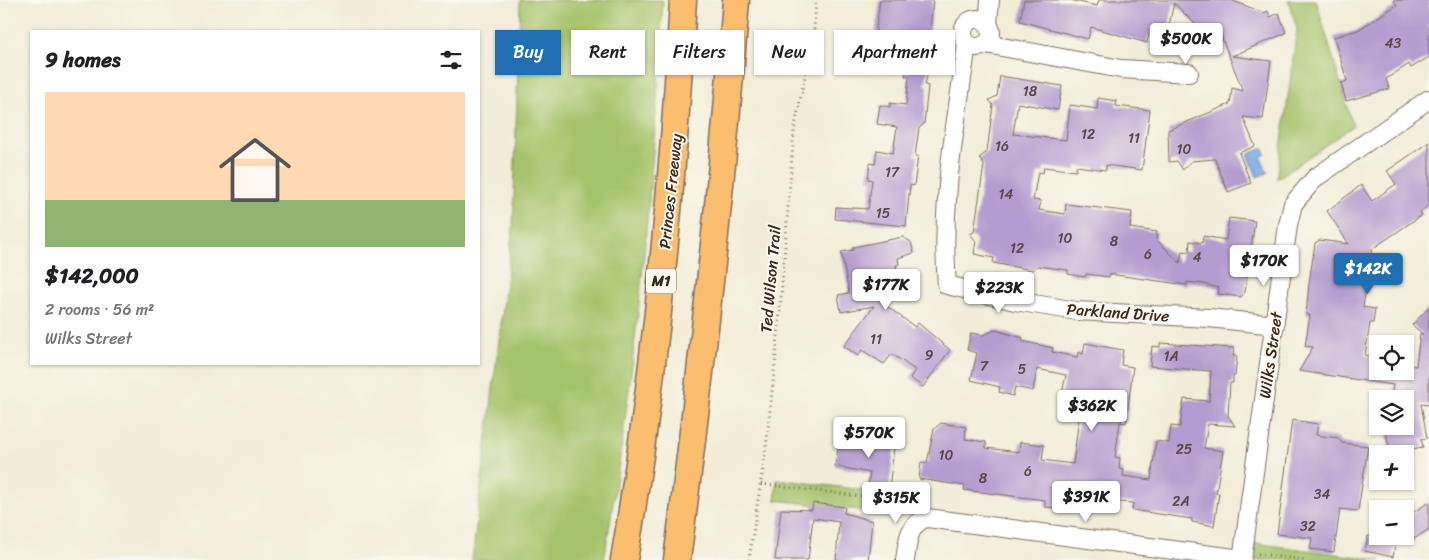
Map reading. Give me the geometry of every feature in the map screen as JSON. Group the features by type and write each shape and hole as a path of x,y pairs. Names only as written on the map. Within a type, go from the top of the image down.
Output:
{"highway":[{"name":"Princes Freeway","path":"624,560 636,489 658,313 677,123 683,0"},
{"path":"676,560 701,379 717,223 736,0"}],"street":[{"name":"Parkland Drive","path":"981,0 981,35"},
{"name":"Parkland Drive","path":"990,0 981,35 960,93 949,161 945,254 947,284 1015,301 1077,311 1209,318 1275,326"},
{"path":"981,35 1038,52 1121,69 1188,73"},
{"name":"Wilks Street","path":"1245,558 1290,214 1299,194 1315,178 1429,98"},
{"path":"905,560 912,528 921,520 927,518 1245,558"}],"path":[{"name":"Ted Wilson Trail","path":"749,560 778,336 794,131 814,30 816,0"},
{"path":"760,484 908,502"},
{"path":"1245,558 1304,560"}],"green space":[{"path":"520,0 663,0 661,30 655,30 655,75 659,75 634,351 604,560 472,560 513,226 518,75 561,75 561,30 519,30"},
{"path":"1288,0 1316,0 1353,126 1277,179 1297,29"},
{"path":"777,479 887,493 884,513 775,500"},
{"path":"1254,543 1381,560 1252,560"}],"water":[{"path":"1263,148 1266,154 1261,157 1268,173 1257,177 1248,154"}],"building":[{"path":"880,0 933,0 930,30 876,30"},
{"path":"1024,0 1070,0 1097,6 1099,0 1231,0 1264,13 1268,11 1270,17 1279,13 1286,33 1232,56 1271,61 1263,119 1243,117 1255,146 1239,153 1251,183 1228,192 1215,159 1191,161 1183,170 1177,161 1169,162 1168,130 1230,104 1232,88 1243,91 1217,26 1207,36 1174,3 1167,33 1158,31 1157,36 1149,34 1147,43 1091,27 1088,39 1020,21"},
{"path":"1393,0 1429,0 1429,57 1411,68 1409,64 1386,79 1389,89 1346,101 1341,83 1347,81 1334,37 1358,30 1397,5"},
{"path":"927,75 925,85 928,86 924,124 919,128 915,156 918,156 914,186 910,185 906,226 835,219 836,207 868,209 872,180 868,179 870,163 875,164 877,150 893,153 897,127 877,124 880,105 890,107 890,103 906,105 909,76 905,76"},
{"path":"1000,76 1062,86 1058,110 1018,103 1013,134 1066,140 1070,105 1097,109 1098,98 1117,101 1116,106 1150,110 1142,170 1106,165 1106,170 1076,166 1076,171 1044,167 1043,173 1038,172 1033,200 1041,201 1039,210 1065,214 1066,204 1132,212 1130,228 1157,232 1156,239 1180,263 1182,251 1189,252 1190,241 1202,243 1203,236 1226,240 1229,218 1255,221 1245,292 1241,297 1218,294 1219,288 1204,284 1187,282 1187,285 1109,274 1109,277 1086,274 1085,277 1068,274 1068,270 1038,266 1032,270 993,263 994,258 974,254 976,241 970,234 974,232 984,165 979,158 987,152 993,105 989,100 997,96"},
{"path":"1429,142 1429,205 1420,212 1422,215 1372,249 1363,307 1375,309 1373,323 1370,323 1365,355 1369,356 1369,380 1414,380 1414,366 1416,366 1420,334 1423,334 1412,325 1429,307 1429,405 1421,404 1427,438 1421,439 1423,447 1414,449 1414,445 1389,445 1387,435 1414,435 1414,390 1392,390 1393,385 1299,371 1313,347 1305,346 1310,315 1306,315 1309,284 1315,243 1320,240 1349,244 1327,211 1361,185 1372,201 1396,184 1387,171"},
{"path":"903,237 911,242 914,253 898,258 899,264 896,265 899,281 862,288 915,327 918,323 950,350 923,387 910,378 915,370 892,354 884,364 862,350 858,356 844,346 874,306 841,312 838,295 849,293 841,252 853,250 853,247"},
{"path":"995,330 1023,338 1022,341 1053,348 1052,352 1077,357 1078,352 1083,354 1085,343 1123,350 1121,365 1133,367 1126,423 1120,422 1115,457 1120,458 1119,469 1124,470 1123,476 1151,480 1156,441 1169,443 1171,426 1180,427 1184,399 1209,401 1211,371 1150,366 1152,346 1160,347 1160,343 1234,348 1233,356 1237,356 1235,376 1233,376 1233,383 1230,383 1228,416 1235,426 1208,424 1204,448 1223,451 1216,493 1219,493 1214,526 1192,522 1192,519 1132,510 1133,503 1103,501 1103,497 1076,494 1074,510 1045,507 1045,500 964,490 965,486 919,479 921,462 927,463 934,429 941,423 966,427 965,439 986,442 986,448 1019,452 1020,442 1044,445 1042,460 1073,464 1081,402 1061,398 1066,375 1037,369 1033,391 1015,387 1013,396 999,392 1000,387 971,380 977,353 967,350 971,333 983,335"},
{"path":"1292,420 1318,424 1316,435 1338,438 1342,443 1368,446 1358,511 1340,509 1334,552 1310,549 1312,538 1277,534"},
{"path":"858,435 895,440 889,488 868,485 870,473 835,466 839,443 856,446"},
{"path":"1429,502 1429,529 1414,539 1414,512"},
{"path":"813,503 845,507 844,513 872,521 868,560 836,560 839,522 813,518 808,560 775,560 781,509 812,510"},
{"path":"1368,536 1369,545 1395,545 1393,557 1365,551"}]}
